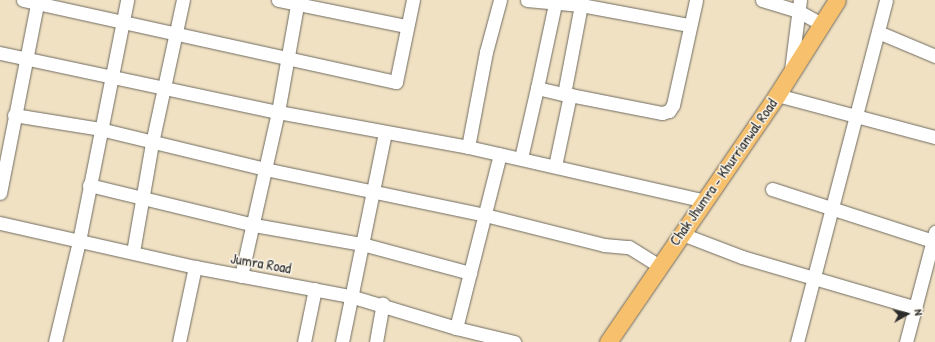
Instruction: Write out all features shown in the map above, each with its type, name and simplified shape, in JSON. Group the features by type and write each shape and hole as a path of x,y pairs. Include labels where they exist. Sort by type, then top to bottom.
{"main road":[{"name":"Chak Jhumra - Khurrianwal Road","path":"608,342 658,265 706,201 837,0"}],"street":[{"path":"23,0 286,60 396,82 406,26 413,0"},
{"path":"55,342 79,241 100,129 127,0"},
{"path":"133,252 141,199 152,143 166,86 175,34 183,0"},
{"path":"278,0 297,2 406,26"},
{"path":"468,146 486,52 500,0"},
{"path":"527,0 554,4 582,3 689,25"},
{"path":"537,88 662,113 669,111 673,105 689,25 696,0"},
{"path":"762,0 799,5 821,24"},
{"path":"797,342 812,278 834,207 886,0"},
{"path":"0,193 37,2"},
{"path":"241,276 254,225 278,112 297,2"},
{"path":"555,166 582,3"},
{"path":"521,158 554,4"},
{"path":"791,70 799,5"},
{"path":"878,32 935,56"},
{"path":"0,53 166,86 278,112 385,133 468,146 706,201"},
{"path":"777,94 935,137"},
{"path":"14,115 100,129 152,143 265,168 485,214 604,245 629,247 658,265"},
{"path":"342,342 350,296 385,133"},
{"path":"456,328 500,154"},
{"path":"89,185 141,199 254,225 362,244 470,273"},
{"path":"772,189 934,237 906,342"},
{"name":"Jumra Road","path":"0,223 195,267 350,296 383,304 456,328 514,342"},
{"path":"682,234 742,257 916,308"},
{"path":"179,342 195,267"},
{"path":"304,342 315,289"},
{"path":"376,342 383,304"}]}
